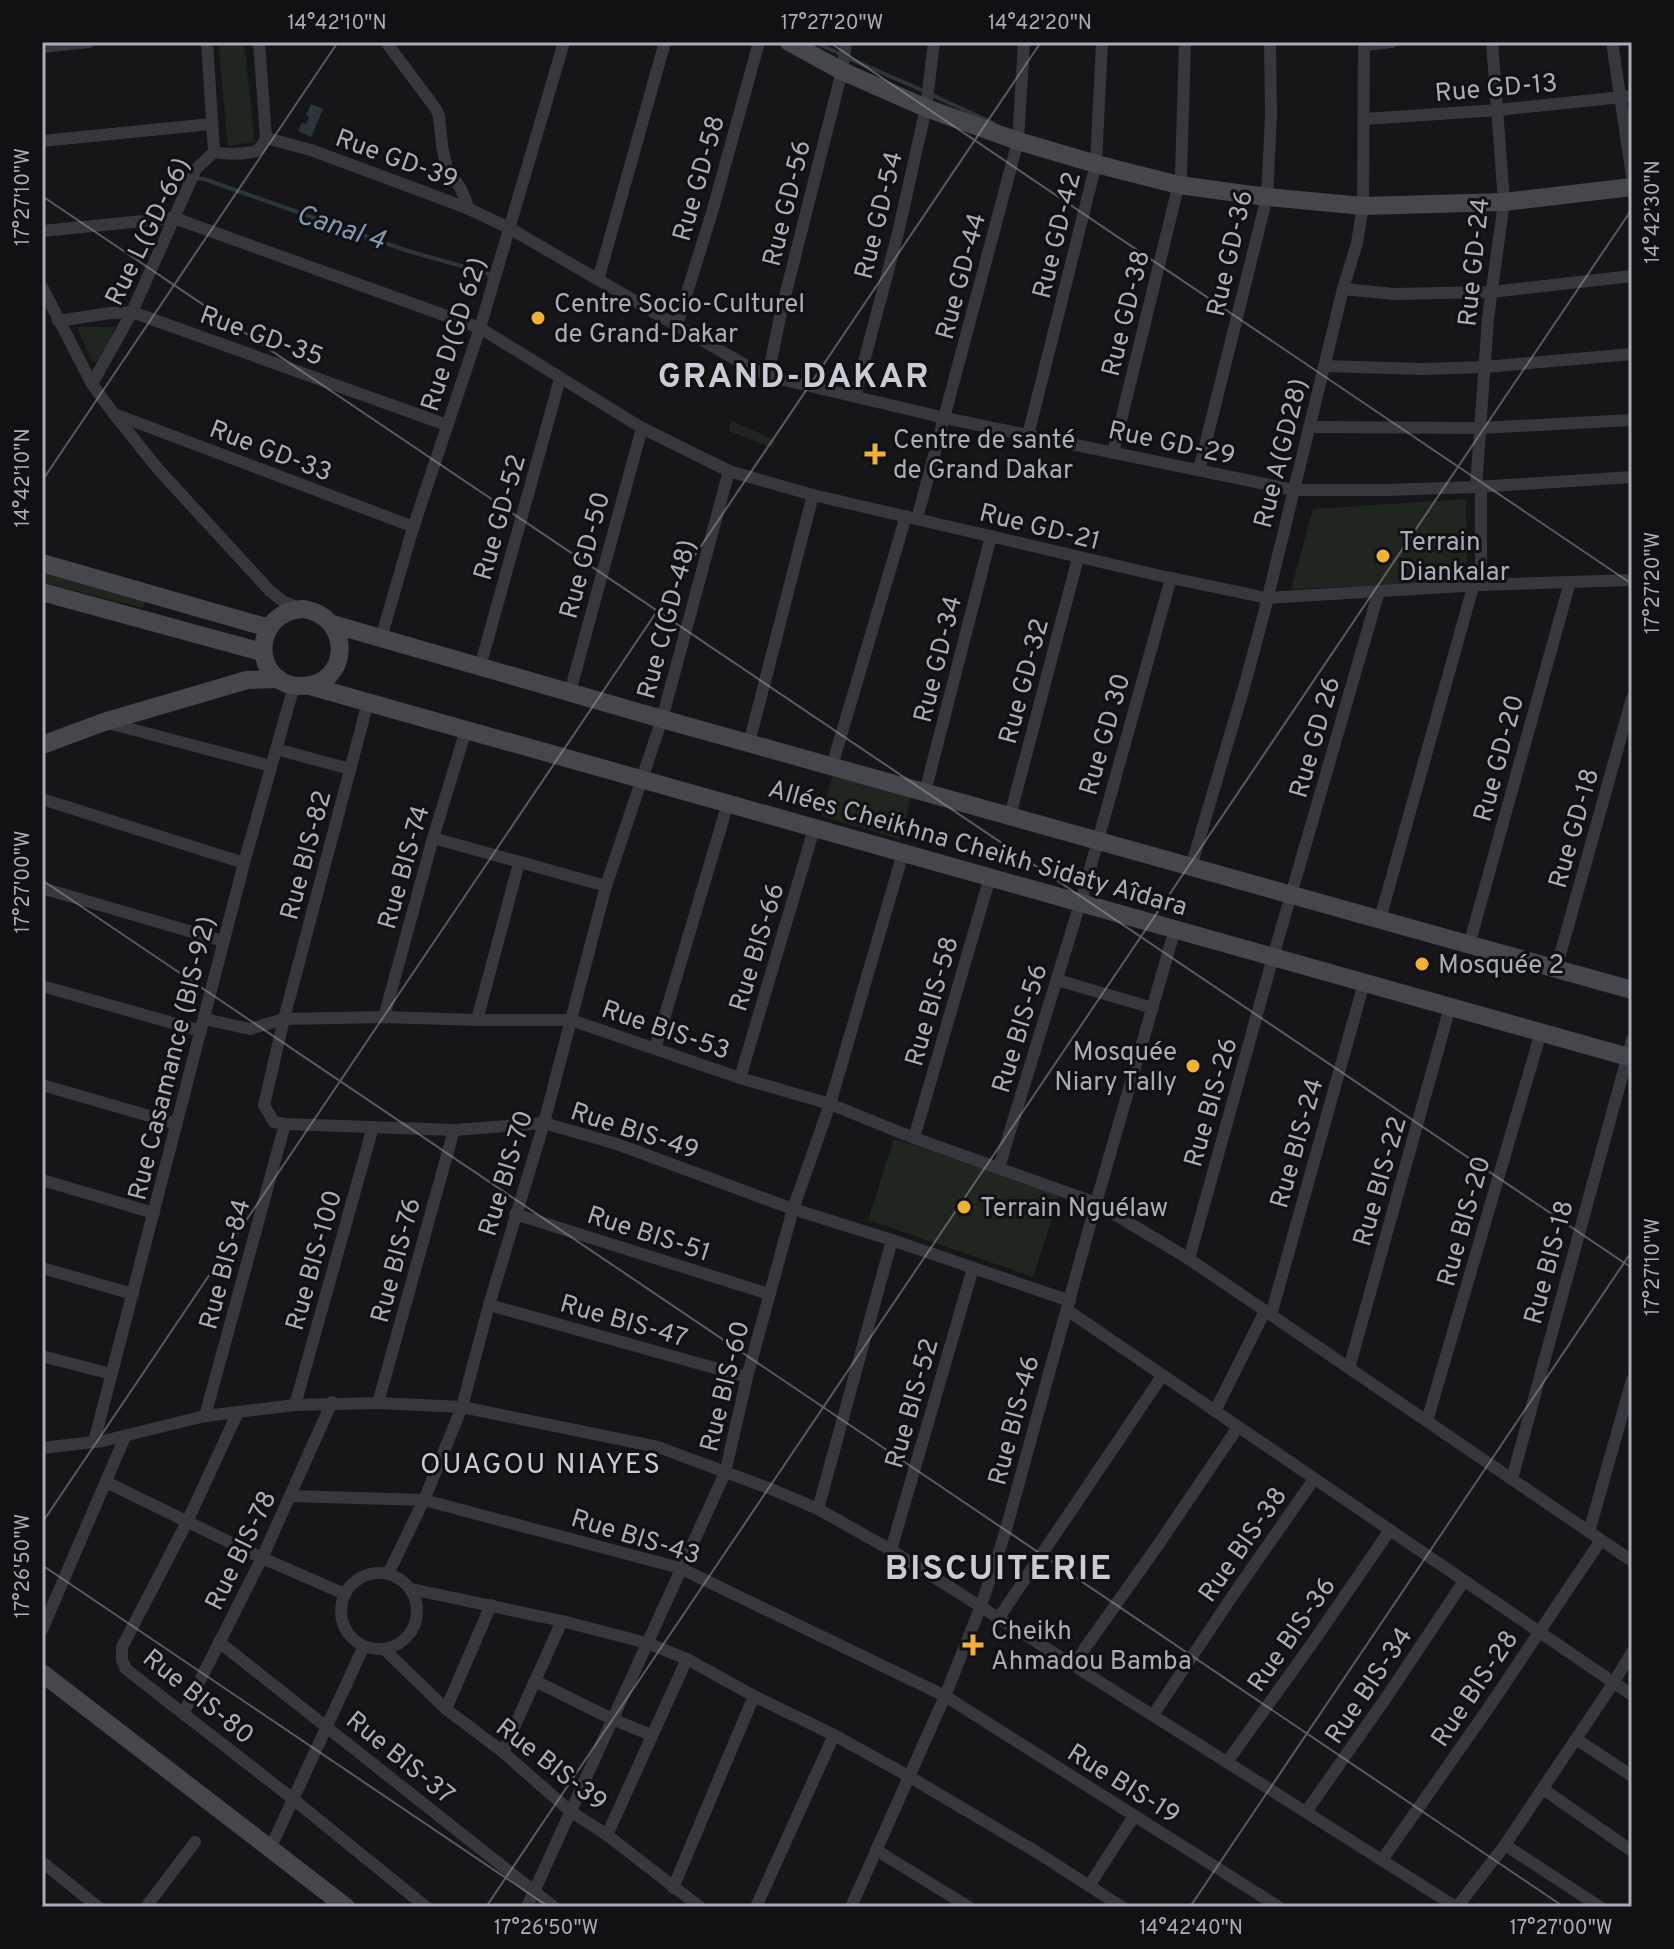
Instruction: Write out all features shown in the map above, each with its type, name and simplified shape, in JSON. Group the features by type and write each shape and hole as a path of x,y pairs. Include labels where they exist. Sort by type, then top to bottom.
{"main road":[{"path":"789,42 842,71 926,108 1018,141 1179,185 1363,206 1504,202 1632,187"},
{"path":"42,563 272,623"},
{"path":"42,592 263,653"},
{"path":"42,745 104,722 232,686 247,680 294,684 328,676 338,659 339,638 332,624 318,613 304,609 291,611 272,623 254,672 232,686"},
{"name":"Allées Cheikhna Cheikh Sidaty Aîdara","path":"332,624 661,721 1010,816 1096,844 1191,867 1290,899 1380,919 1632,990"},
{"path":"263,653 269,669 294,684"},
{"name":"Allées Cheikhna Cheikh Sidaty Aîdara","path":"294,684 642,774 814,829 990,877 1082,898 1175,929 1275,951 1364,983 1541,1032 1630,1050"},
{"path":"42,1673 346,1907"}],"street":[{"path":"42,47 89,42"},
{"path":"207,42 214,152"},
{"path":"259,42 266,138"},
{"path":"386,42 436,109 447,168 461,189 469,209"},
{"name":"Rue D(GD 62)","path":"381,638 480,328 564,42"},
{"path":"598,280 665,42"},
{"name":"Rue GD-58","path":"677,325 759,42"},
{"name":"Rue GD-56","path":"768,375 842,71 846,42"},
{"name":"Rue GD-54","path":"855,396 898,233 926,108 934,42"},
{"name":"Rue GD-44","path":"832,766 945,418 1018,141 1024,42"},
{"name":"Rue GD-42","path":"1028,435 1096,164 1102,42"},
{"name":"Rue GD-38","path":"1113,453 1179,185 1185,42"},
{"name":"Rue GD-36","path":"1199,470 1267,197 1271,116 1270,42"},
{"path":"1364,44 1392,42"},
{"name":"Rue GD-24","path":"1380,919 1477,586 1480,428 1491,292 1504,202 1492,42"},
{"path":"1612,42 1626,97 1632,176"},
{"name":"Rue A(GD28)","path":"1191,867 1245,684 1357,243 1363,206 1364,44"},
{"name":"Rue GD-13","path":"1364,119 1626,97"},
{"path":"42,141 211,124"},
{"name":"Rue L(GD-66)","path":"92,384 132,312 196,169 214,152 255,152 266,138"},
{"name":"Rue GD-39","path":"266,138 311,150 469,209 509,228"},
{"path":"42,231 174,218"},
{"name":"Rue GD-21","path":"174,218 480,328 642,428 729,471 813,495 1078,558 1267,598 1632,580"},
{"name":"Rue GD-29","path":"509,228 752,369 945,418 1294,490 1385,490 1632,477"},
{"path":"1343,289 1394,294 1491,292 1632,276"},
{"path":"42,287 92,384 158,469 270,591 284,602 304,609"},
{"name":"Rue GD-35","path":"58,321 132,312 447,425"},
{"path":"1324,366 1485,367 1632,354"},
{"name":"Rue GD-52","path":"480,667 560,379"},
{"name":"Rue GD-33","path":"114,414 414,527"},
{"path":"1310,427 1480,428 1632,420"},
{"name":"Rue GD-50","path":"570,692 642,428"},
{"name":"Rue C(GD-48)","path":"642,774 661,721 729,471"},
{"path":"749,743 813,495"},
{"name":"Rue GD-34","path":"925,792 991,536"},
{"name":"Rue GD-32","path":"1010,816 1078,558"},
{"name":"Rue GD 30","path":"1082,898 1171,578"},
{"name":"Rue GD-20","path":"1469,945 1570,582"},
{"path":"270,591 275,608 272,623"},
{"name":"Rue GD 26","path":"1275,951 1379,591"},
{"name":"Rue Casamance (BIS-92)","path":"94,1442 223,941 294,684"},
{"name":"Rue GD-18","path":"1556,969 1632,698"},
{"name":"Rue BIS-82","path":"284,1019 368,702"},
{"path":"104,722 271,766"},
{"name":"Rue BIS-74","path":"384,1017 466,730"},
{"path":"276,749 350,769"},
{"name":"Rue BIS-70","path":"389,1572 424,1500 462,1407 515,1214 544,1123 606,886 642,774"},
{"path":"42,799 244,863"},
{"path":"655,1049 728,803"},
{"name":"Rue BIS-66","path":"740,1078 814,829"},
{"path":"433,838 606,886"},
{"name":"Rue BIS-60","path":"527,1907 725,1473 747,1377 793,1209 830,1104 903,853"},
{"path":"477,1020 519,863"},
{"name":"Rue BIS-58","path":"914,1138 990,877"},
{"path":"42,888 223,941"},
{"name":"Rue BIS-56","path":"999,1167 1082,898"},
{"name":"Rue BIS-46","path":"851,1907 945,1696 981,1606 1005,1533 1175,929"},
{"name":"Rue BIS-26","path":"1189,1259 1275,951"},
{"path":"1057,980 1153,1008"},
{"name":"Rue BIS-24","path":"1215,1411 1268,1313 1364,983"},
{"name":"Rue BIS-53","path":"42,986 203,1025 250,1029 284,1019 571,1020 740,1078 830,1104 914,1138 1096,1203 1189,1259 1632,1561"},
{"name":"Rue BIS-22","path":"1349,1368 1450,1007"},
{"path":"284,1019 264,1105 274,1122 285,1124"},
{"name":"Rue BIS-20","path":"1427,1421 1541,1032"},
{"name":"Rue BIS-18","path":"1512,1479 1630,1050"},
{"path":"42,1085 177,1124"},
{"name":"Rue BIS-49","path":"285,1124 454,1130 544,1123 617,1144 793,1209 973,1268 1068,1306 1162,1376 1632,1695"},
{"name":"Rue BIS-84","path":"205,1416 285,1124"},
{"name":"Rue BIS-100","path":"295,1405 373,1127"},
{"name":"Rue BIS-76","path":"378,1403 454,1130"},
{"path":"42,1180 154,1213"},
{"name":"Rue BIS-51","path":"515,1214 769,1294"},
{"path":"818,1509 892,1240"},
{"path":"42,1268 133,1294"},
{"name":"Rue BIS-52","path":"891,1550 973,1268"},
{"name":"Rue BIS-47","path":"489,1305 747,1377"},
{"path":"42,1356 111,1374"},
{"path":"998,1619 1162,1376"},
{"path":"1589,1532 1632,1380"},
{"path":"42,1448 125,1437 205,1416 332,1402 462,1407 658,1447 818,1509 891,1550 1456,1907 1505,1845 1632,1652"},
{"name":"Rue BIS-78","path":"183,1714 262,1558 332,1402"},
{"name":"Rue BIS-80","path":"238,1412 187,1522 122,1647 122,1660 126,1669 426,1907"},
{"path":"1075,1665 1238,1427"},
{"path":"42,1630 125,1437"},
{"name":"Rue BIS-38","path":"1153,1715 1314,1479"},
{"path":"106,1482 262,1558 345,1594"},
{"name":"Rue BIS-43","path":"291,1496 424,1500 680,1568 945,1696"},
{"name":"Rue BIS-36","path":"1227,1762 1390,1530"},
{"name":"Rue BIS-28","path":"1382,1860 1601,1540"},
{"path":"389,1572 411,1589 417,1607 414,1626 402,1641 384,1649 364,1646 355,1641 343,1624 341,1604 345,1594 365,1575 389,1572"},
{"name":"Rue BIS-34","path":"1306,1812 1464,1581"},
{"path":"411,1589 562,1621 647,1643 687,1659 910,1777 1122,1907"},
{"path":"446,1709 491,1605"},
{"path":"503,1752 562,1621"},
{"name":"Rue BIS-37","path":"219,1642 554,1907"},
{"path":"270,1849 364,1646"},
{"name":"Rue BIS-39","path":"384,1649 446,1709 503,1752 570,1811 607,1835 700,1907"},
{"path":"607,1835 687,1659"},
{"path":"535,1681 651,1735"},
{"path":"673,1888 754,1696"},
{"name":"Rue BIS-19","path":"945,1696 1279,1907"},
{"path":"756,1907 834,1735"},
{"path":"1576,1739 1632,1776"},
{"path":"1543,1789 1632,1851"},
{"path":"1089,1886 1134,1816"},
{"path":"146,1907 195,1842"},
{"path":"1505,1845 1600,1907"},
{"path":"876,1850 969,1907"},
{"path":"42,1862 98,1907"}],"shaded area":[{"path":"218,42 244,42 255,142 228,146"},
{"path":"311,104 323,109 311,137 298,131 302,123 306,124"},
{"path":"77,327 115,327 100,360 92,362"},
{"path":"731,421 775,440 773,448 729,431"},
{"name":"Terrain Diankalar","path":"1466,499 1467,582 1291,589 1313,509"},
{"path":"42,571 146,598 143,608 42,582"},
{"path":"833,775 911,797 900,839 821,816"},
{"name":"Terrain Nguélaw","path":"894,1139 1060,1194 1033,1277 868,1220"}],"waterway":[{"path":"815,42 840,54"},
{"path":"848,58 924,91"},
{"path":"932,95 993,123"},
{"name":"Canal 4","path":"197,178 408,251 490,274 489,277"}],"place":[{"name":"Centre Socio-Culturel de Grand-Dakar","path":"538,318"},
{"name":"Centre de santé de Grand Dakar","path":"875,454"},
{"name":"Terrain Diankalar","path":"1383,556"},
{"name":"Mosquée 2","path":"1422,964"},
{"name":"Mosquée Niary Tally","path":"1193,1066"},
{"name":"Terrain Nguélaw","path":"964,1207"},
{"name":"Cheikh Ahmadou Bamba","path":"973,1645"}],"district":[{"name":"GRAND-DAKAR","path":"794,375"},
{"name":"OUAGOU NIAYES","path":"541,1463"},
{"name":"BISCUITERIE","path":"999,1567"}]}
